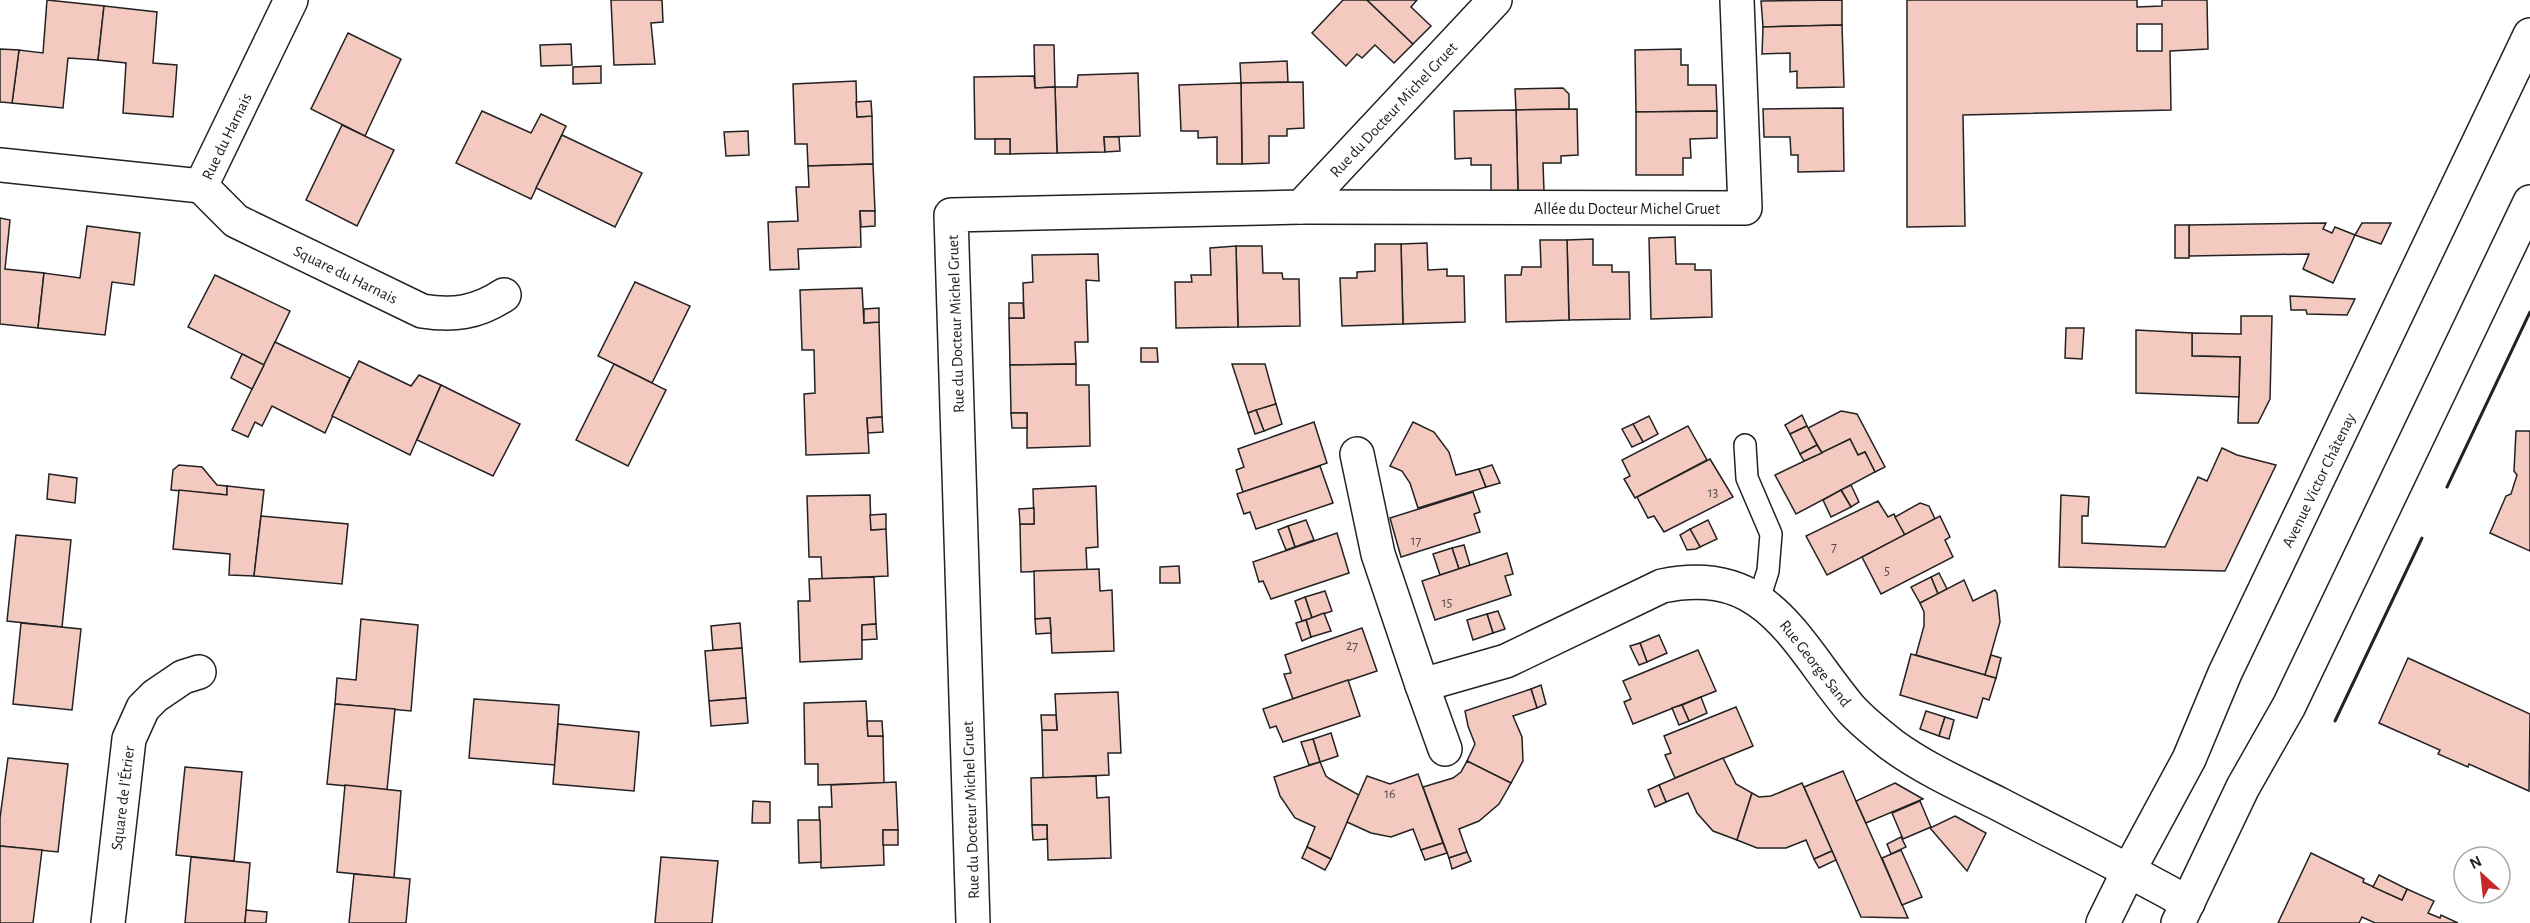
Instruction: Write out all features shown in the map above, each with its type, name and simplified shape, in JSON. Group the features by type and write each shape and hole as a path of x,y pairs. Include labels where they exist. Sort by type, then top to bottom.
{"street":[{"name":"Rue du Harnais","path":"0,165 201,186 291,0"},
{"name":"Rue du Docteur Michel Gruet","path":"973,923 951,215 1301,207 1495,0"},
{"name":"Allée du Docteur Michel Gruet","path":"1301,207 1745,208 1737,0"},
{"name":"Avenue Victor Châtenay","path":"2103,923 2189,759 2225,674 2530,35"},
{"name":"Square du Harnais","path":"201,186 236,221 422,311 445,315 469,312 488,306 504,295"},
{"path":"2183,913 2243,787 2289,706 2530,202"},
{"path":"1357,454 1378,554 1445,749"},
{"name":"Rue George Sand","path":"1422,685 1506,661 1662,586 1684,581 1708,581 1734,587 1759,599 1779,616 1852,710 1893,746 1936,772 2129,870 2183,913"},
{"name":"Square de l'Étrier","path":"108,923 129,739 143,708 155,696 183,677 199,672"}],"lane":[{"path":"1745,445 1747,478 1772,534 1771,553 1759,599"}],"building":[{"path":"47,0 104,6 98,60 68,58 63,108 12,103 19,50 43,53"},
{"path":"611,0 662,0 663,22 651,23 655,64 614,65"},
{"path":"1343,0 1367,0 1413,44 1394,63 1375,45 1362,58 1357,54 1346,66 1312,33"},
{"path":"1367,0 1417,0 1411,7 1431,26 1413,44"},
{"path":"1842,0 1842,25 1763,27 1761,1"},
{"path":"1907,0 2137,0 2137,7 2162,6 2162,0 2207,0 2208,49 2170,51 2171,110 1963,115 1965,226 1907,227","holes":["2137,24 2162,24 2162,51 2137,51"]},
{"path":"104,6 157,12 153,63 177,65 173,117 123,113 126,63 98,60"},
{"path":"1842,25 1844,87 1797,88 1797,71 1790,72 1790,53 1762,54 1763,27"},
{"path":"348,33 401,59 365,136 311,109"},
{"path":"571,44 572,65 541,66 540,45"},
{"path":"1034,45 1054,45 1055,87 1035,88"},
{"path":"0,49 19,50 12,103 0,102"},
{"path":"1681,49 1681,65 1688,65 1688,85 1716,85 1717,111 1636,112 1635,50"},
{"path":"1287,61 1288,82 1241,83 1240,63"},
{"path":"601,66 601,83 573,84 573,67"},
{"path":"1138,73 1140,136 1104,137 1105,152 1057,153 1055,87 1077,87 1078,75"},
{"path":"1034,76 1035,88 1055,87 1057,153 1010,154 1010,139 975,139 974,77"},
{"path":"856,81 857,117 872,116 873,164 808,166 807,144 795,144 793,84"},
{"path":"1303,82 1304,128 1287,129 1287,136 1269,136 1269,163 1242,164 1241,83"},
{"path":"1241,83 1242,164 1217,164 1217,137 1198,138 1198,131 1181,131 1179,85"},
{"path":"1563,88 1569,94 1569,109 1516,110 1515,89"},
{"path":"871,101 872,116 857,117 856,102"},
{"path":"1843,108 1844,171 1798,172 1798,155 1791,155 1790,137 1764,137 1763,109"},
{"path":"1577,109 1578,155 1561,156 1561,163 1543,163 1544,191 1518,191 1516,110"},
{"path":"1516,110 1518,191 1491,192 1491,165 1471,165 1471,158 1455,159 1454,111"},
{"path":"482,111 531,133 541,114 566,126 531,199 456,163"},
{"path":"1717,111 1717,138 1690,139 1691,158 1683,158 1683,175 1636,175 1636,112"},
{"path":"342,125 394,150 357,226 306,200"},
{"path":"748,131 749,155 726,156 724,132"},
{"path":"562,135 642,173 615,227 536,188"},
{"path":"1104,137 1119,137 1120,151 1105,152"},
{"path":"995,139 1010,139 1010,154 995,154"},
{"path":"873,164 875,211 860,211 861,247 798,249 799,269 770,270 768,222 798,221 796,187 809,187 808,166"},
{"path":"860,211 875,211 875,226 861,227"},
{"path":"0,218 10,220 5,269 44,273 38,328 0,324"},
{"path":"2326,223 2323,229 2332,233 2335,227 2355,235 2333,283 2303,269 2309,254 2189,256 2189,225"},
{"path":"2362,223 2391,223 2381,244 2355,235"},
{"path":"2175,225 2189,225 2189,258 2175,258"},
{"path":"87,226 140,233 134,285 112,282 105,335 38,328 44,273 80,278"},
{"path":"1675,237 1676,264 1695,264 1695,270 1711,270 1712,317 1651,319 1649,238"},
{"path":"1593,239 1593,265 1612,265 1612,272 1629,272 1630,319 1569,320 1567,240"},
{"path":"1540,240 1567,240 1569,320 1506,322 1505,275 1521,275 1522,267 1541,267"},
{"path":"1427,243 1428,270 1447,269 1447,276 1464,276 1465,322 1403,324 1401,244"},
{"path":"1375,244 1401,244 1403,324 1342,326 1340,278 1357,278 1357,272 1375,271"},
{"path":"1236,246 1262,246 1263,273 1282,273 1283,279 1299,279 1300,326 1238,327"},
{"path":"1236,246 1238,327 1176,328 1175,282 1192,282 1191,275 1211,275 1210,248"},
{"path":"1098,254 1099,281 1086,280 1088,342 1075,342 1076,364 1010,365 1009,318 1024,318 1023,283 1033,282 1032,255"},
{"path":"215,275 290,311 264,365 188,327"},
{"path":"635,282 690,306 652,383 598,356"},
{"path":"862,288 864,323 879,322 882,417 867,418 869,453 806,455 804,394 815,393 814,350 802,350 800,290"},
{"path":"2290,296 2355,299 2347,315 2307,314 2306,310 2291,310"},
{"path":"1009,303 1023,303 1024,318 1009,318"},
{"path":"879,308 879,322 864,323 864,309"},
{"path":"2241,316 2272,316 2270,399 2258,423 2238,423 2240,357 2192,356 2192,333 2241,334"},
{"path":"2066,328 2084,328 2082,359 2065,358"},
{"path":"2136,330 2192,333 2192,356 2240,357 2239,397 2136,393"},
{"path":"275,342 350,378 325,433 272,406 262,426 255,422 248,437 232,430"},
{"path":"1141,348 1157,348 1158,362 1141,362"},
{"path":"242,354 264,365 252,389 231,378"},
{"path":"359,361 411,386 419,375 441,385 410,455 332,416"},
{"path":"614,364 666,390 628,466 576,440"},
{"path":"1076,364 1076,385 1089,385 1090,446 1027,448 1027,413 1011,413 1010,365"},
{"path":"1232,364 1265,364 1276,404 1248,413"},
{"path":"441,385 520,424 493,476 417,440"},
{"path":"1276,404 1282,424 1264,431 1256,410"},
{"path":"1256,410 1264,431 1255,434 1248,413"},
{"path":"1841,411 1857,414 1885,467 1875,472 1865,452 1858,455 1850,439 1822,453 1808,428"},
{"path":"1011,413 1027,413 1027,428 1012,428"},
{"path":"1802,415 1807,426 1790,434 1785,425"},
{"path":"1649,416 1658,434 1643,442 1633,424"},
{"path":"882,417 883,432 868,433 867,418"},
{"path":"1314,422 1327,463 1243,492 1236,470 1244,467 1238,449"},
{"path":"1413,422 1434,432 1449,452 1456,475 1479,469 1486,487 1418,508 1410,483 1402,471 1390,466"},
{"path":"1633,424 1643,442 1632,447 1622,429"},
{"path":"1688,426 1707,460 1635,498 1624,479 1630,476 1622,460"},
{"path":"1807,426 1817,445 1800,454 1790,434"},
{"path":"2516,431 2530,431 2530,551 2490,533 2506,496 2511,494 2517,475 2514,471"},
{"path":"1850,439 1858,455 1865,452 1875,472 1796,514 1775,475"},
{"path":"1817,445 1822,453 1804,461 1800,454"},
{"path":"2222,448 2237,455 2276,465 2225,571 2059,567 2061,495 2089,497 2088,516 2082,516 2082,543 2165,547 2198,477 2207,481"},
{"path":"1710,459 1733,497 1664,532 1654,516 1648,518 1637,497"},
{"path":"179,465 202,467 217,485 227,486 227,495 171,490 173,470"},
{"path":"1492,465 1500,483 1486,487 1479,469"},
{"path":"1320,466 1333,503 1256,529 1250,512 1244,514 1237,494"},
{"path":"49,474 77,478 75,503 47,499"},
{"path":"1851,485 1859,502 1851,507 1841,490"},
{"path":"227,486 264,490 254,576 229,575 230,554 173,549 179,490 227,495"},
{"path":"1096,486 1098,547 1086,548 1087,570 1021,572 1020,524 1034,524 1033,489"},
{"path":"1841,490 1851,507 1831,517 1823,500"},
{"path":"1473,492 1480,512 1474,514 1480,532 1401,557 1390,518"},
{"path":"870,495 871,530 886,529 888,576 822,579 821,557 809,557 807,496"},
{"path":"1878,501 1888,517 1894,514 1905,535 1827,575 1806,536"},
{"path":"1920,503 1929,506 1935,519 1905,535 1895,517"},
{"path":"1034,508 1034,524 1020,524 1019,509"},
{"path":"886,514 886,529 871,530 870,515"},
{"path":"261,516 348,524 342,584 254,576"},
{"path":"1940,516 1950,537 1945,540 1953,557 1881,594 1862,557"},
{"path":"1306,520 1314,540 1295,547 1288,526"},
{"path":"1708,520 1717,539 1700,547 1690,529"},
{"path":"1288,526 1295,547 1286,550 1278,530"},
{"path":"1690,529 1700,547 1687,550 1680,535"},
{"path":"1337,533 1349,573 1271,599 1263,581 1259,582 1253,562"},
{"path":"16,535 71,540 62,627 7,621"},
{"path":"1464,545 1470,565 1459,569 1452,548"},
{"path":"1452,548 1459,569 1440,575 1433,554"},
{"path":"1507,553 1513,574 1505,576 1511,595 1435,620 1422,581"},
{"path":"1179,566 1180,583 1160,583 1160,567"},
{"path":"1099,569 1100,591 1112,590 1114,651 1052,653 1050,618 1035,619 1034,571"},
{"path":"1939,573 1947,589 1938,594 1931,577"},
{"path":"874,577 876,624 862,625 862,659 800,662 798,601 810,601 809,579"},
{"path":"1931,577 1938,594 1920,603 1911,587"},
{"path":"1964,580 1973,601 1995,590 1997,593 2000,622 1985,675 1916,655 1924,626 1924,612 1920,603"},
{"path":"1325,591 1332,611 1312,618 1305,597"},
{"path":"1305,597 1312,618 1302,621 1295,601"},
{"path":"1498,611 1505,629 1493,633 1487,614"},
{"path":"1324,613 1331,631 1311,637 1306,620"},
{"path":"1487,614 1493,633 1473,640 1467,620"},
{"path":"1050,618 1051,633 1036,634 1035,619"},
{"path":"361,619 418,625 411,711 335,704 337,678 356,680"},
{"path":"1306,620 1311,637 1302,641 1296,623"},
{"path":"21,623 81,629 72,710 13,704"},
{"path":"740,623 742,648 713,650 711,626"},
{"path":"876,624 877,639 862,640 862,625"},
{"path":"1362,628 1377,671 1293,699 1284,674 1291,673 1285,655"},
{"path":"1659,635 1667,653 1647,662 1640,643"},
{"path":"1640,643 1647,662 1639,665 1630,646"},
{"path":"742,648 746,698 709,701 705,651"},
{"path":"1698,650 1716,691 1633,724 1624,702 1631,699 1623,681"},
{"path":"1911,654 1996,678 1989,700 1983,698 1977,718 1900,695"},
{"path":"1991,655 2001,658 1996,678 1985,675"},
{"path":"2408,658 2530,714 2529,791 2469,764 2468,767 2438,754 2440,750 2379,723"},
{"path":"1348,680 1360,716 1283,742 1276,726 1270,728 1263,709"},
{"path":"1541,685 1546,704 1537,708 1531,689"},
{"path":"1531,689 1537,708 1513,716 1522,737 1523,761 1511,783 1467,761 1475,744 1465,711"},
{"path":"1118,692 1121,753 1108,753 1109,775 1043,778 1042,730 1057,730 1055,694"},
{"path":"1701,697 1707,713 1689,721 1682,705"},
{"path":"746,698 748,723 711,726 709,701"},
{"path":"474,699 559,705 555,765 469,758"},
{"path":"866,701 868,736 883,736 884,783 818,785 818,764 805,764 804,703"},
{"path":"335,704 395,709 387,790 327,784"},
{"path":"1682,705 1689,721 1679,725 1672,708"},
{"path":"1736,707 1753,746 1675,778 1665,755 1671,753 1664,736"},
{"path":"1926,711 1945,717 1939,736 1920,729"},
{"path":"1041,715 1056,715 1057,730 1042,730"},
{"path":"1945,717 1954,720 1949,739 1939,736"},
{"path":"867,721 882,721 883,736 868,736"},
{"path":"558,724 639,732 634,791 553,784"},
{"path":"1331,733 1338,756 1320,762 1313,739"},
{"path":"1313,739 1320,762 1309,765 1301,742"},
{"path":"8,758 68,764 58,852 0,846 0,818"},
{"path":"1723,758 1736,784 1752,793 1737,840 1713,831 1697,813 1688,793 1666,802 1659,785"},
{"path":"1467,761 1511,783 1499,804 1479,821 1459,829 1467,852 1449,858 1423,787 1453,778 1461,772"},
{"path":"1320,762 1326,776 1359,795 1331,859 1307,847 1315,827 1295,818 1280,796 1274,777"},
{"path":"185,767 242,772 234,861 176,855"},
{"path":"1843,771 1908,918 1861,917 1804,787"},
{"path":"1418,774 1443,843 1421,850 1413,829 1391,837 1371,833 1347,822 1367,776 1390,784"},
{"path":"1096,776 1097,798 1109,797 1111,858 1048,860 1047,825 1032,825 1031,778"},
{"path":"896,782 898,830 883,830 884,865 821,868 819,807 832,807 831,785"},
{"path":"1802,783 1832,851 1814,859 1806,840 1786,848 1757,848 1737,840 1752,793 1759,797 1771,796"},
{"path":"1895,783 1923,799 1866,823 1856,801"},
{"path":"345,785 401,791 394,878 337,872"},
{"path":"1659,785 1666,802 1655,807 1648,790"},
{"path":"753,801 770,802 770,823 752,823"},
{"path":"1920,801 1931,827 1903,839 1892,813"},
{"path":"1955,816 1986,833 1967,871 1930,828"},
{"path":"798,820 820,820 821,862 799,863"},
{"path":"1032,825 1047,825 1047,839 1033,840"},
{"path":"883,830 898,830 898,845 883,845"},
{"path":"1901,837 1906,847 1891,854 1887,844"},
{"path":"1443,843 1447,853 1425,860 1421,850"},
{"path":"0,846 42,850 33,923 0,923"},
{"path":"1307,847 1331,859 1325,870 1302,858"},
{"path":"1901,850 1922,897 1902,905 1882,858"},
{"path":"1832,851 1836,860 1819,868 1814,859"},
{"path":"1467,852 1471,861 1452,869 1449,858"},
{"path":"2311,853 2364,879 2363,882 2402,900 2407,889 2434,901 2428,913 2440,918 2441,915 2458,923 2375,923 2362,917 2359,923 2278,923"},
{"path":"191,857 250,863 245,923 185,923"},
{"path":"661,857 718,861 712,923 655,923"},
{"path":"354,874 410,879 406,923 349,923"},
{"path":"2379,875 2407,889 2402,900 2373,887"},
{"path":"246,910 267,912 266,923 245,923"}],"wall":[{"path":"2447,487 2530,312"},
{"path":"2335,721 2422,538"}]}
